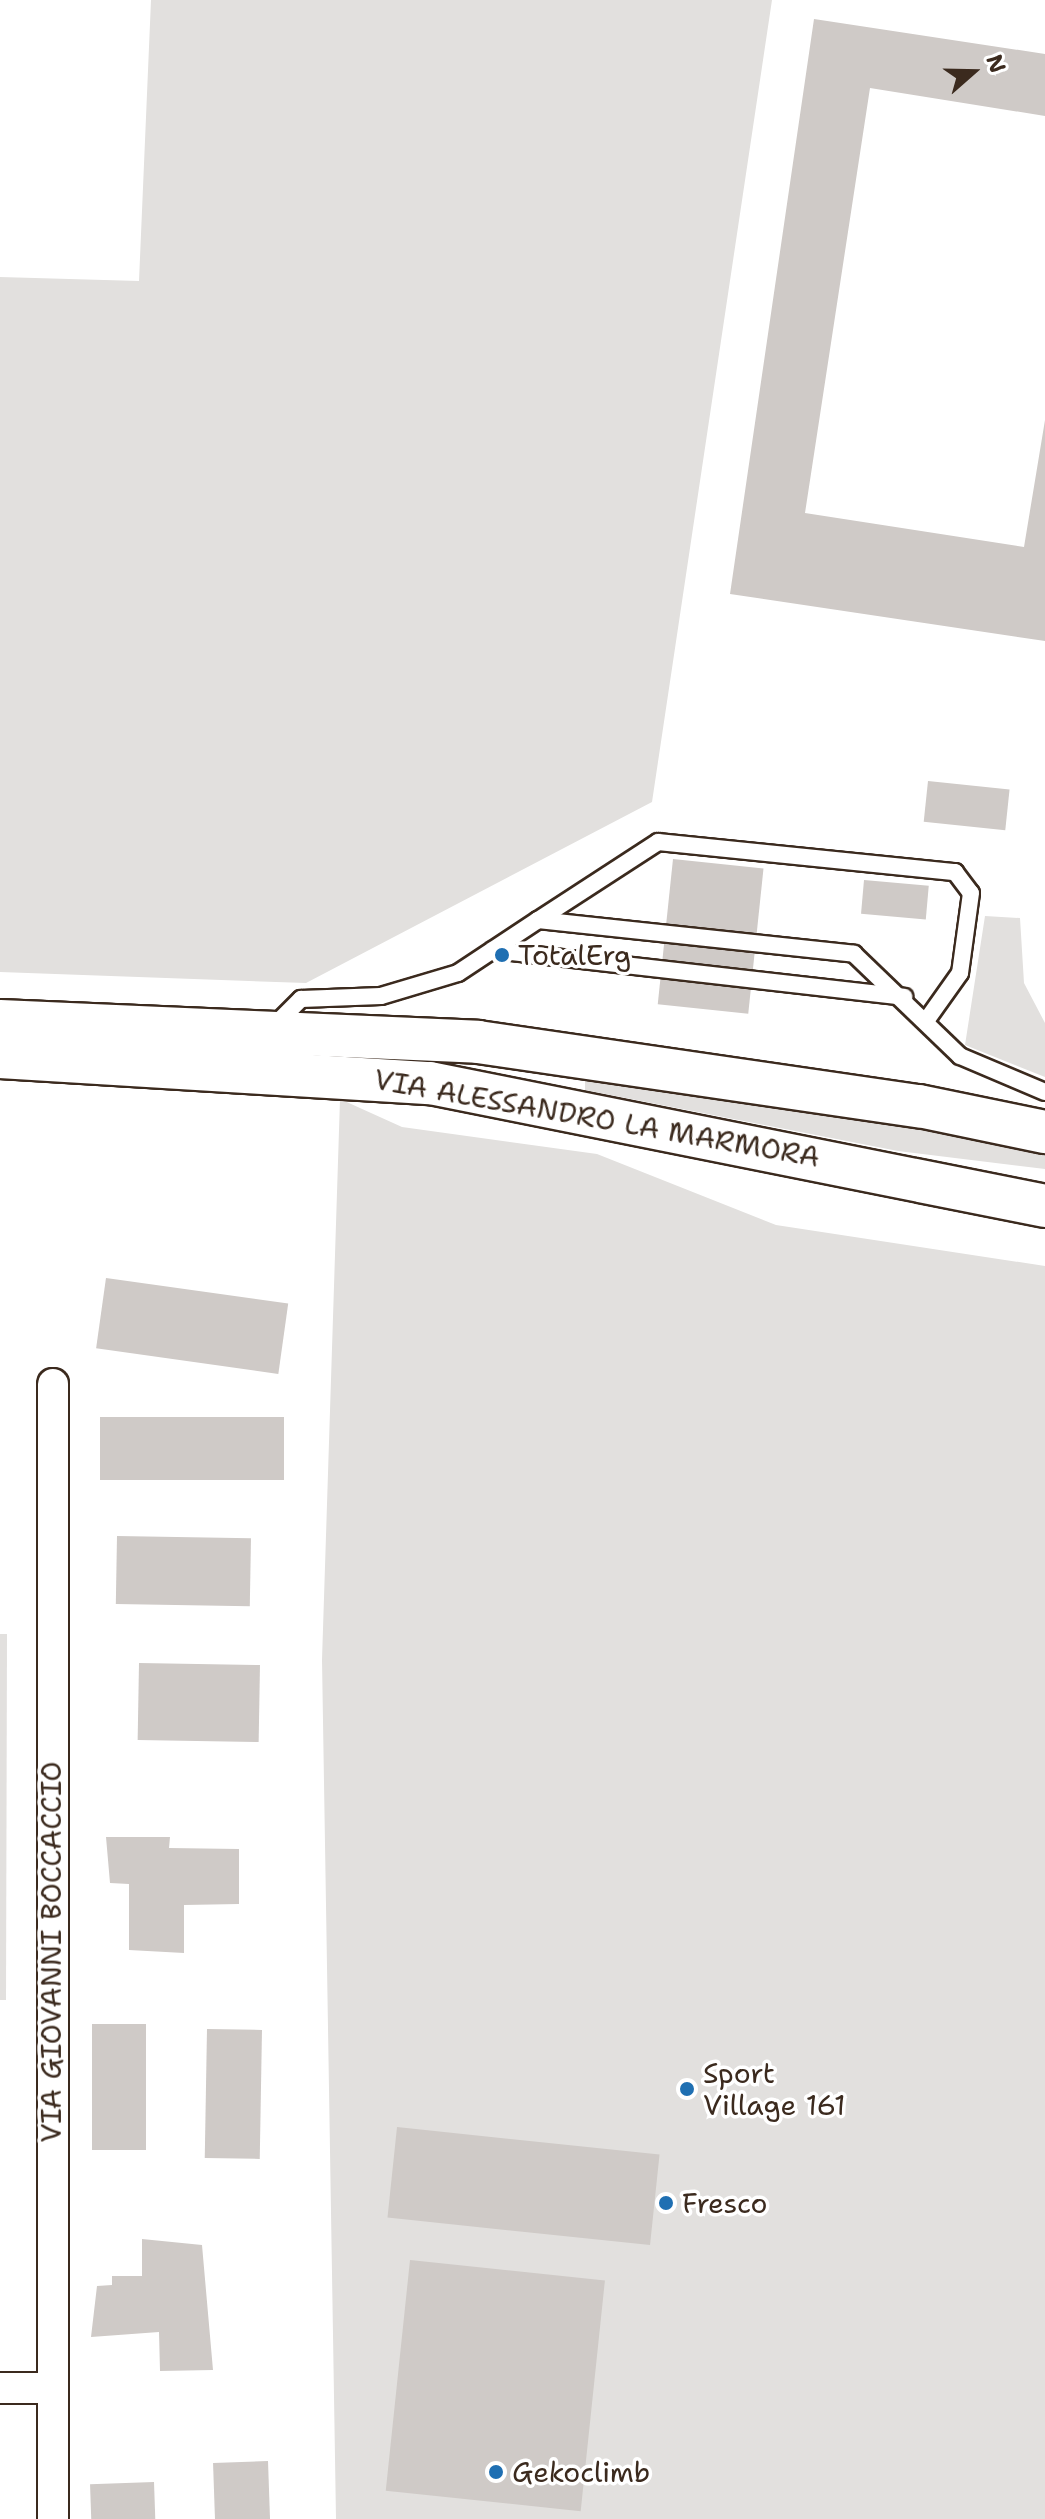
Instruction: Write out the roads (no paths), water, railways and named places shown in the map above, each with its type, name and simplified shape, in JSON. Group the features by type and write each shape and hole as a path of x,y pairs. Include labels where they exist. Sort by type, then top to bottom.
{"main road":[{"name":"VIA ALESSANDRO LA MARMORA","path":"0,1021 270,1030 478,1042 919,1106 1045,1132"},
{"name":"VIA ALESSANDRO LA MARMORA","path":"0,1057 430,1083 1045,1206"}],"street":[{"name":"VIA GIOVANNI BOCCACCIO","path":"53,1384 50,2388 53,2519"},
{"path":"0,2388 50,2388"}],"lane":[{"path":"270,1030 301,999 381,996 458,973 658,842 955,872 971,893 960,973 928,1018"},
{"path":"538,920 854,954 928,1018 960,1056 1045,1092"},
{"path":"493,950 904,997"}],"place":[{"name":"TotalErg","path":"502,955"},
{"name":"Sport Village 161","path":"687,2089"},
{"name":"Fresco","path":"666,2203"},
{"name":"Gekoclimb","path":"496,2472"}]}
